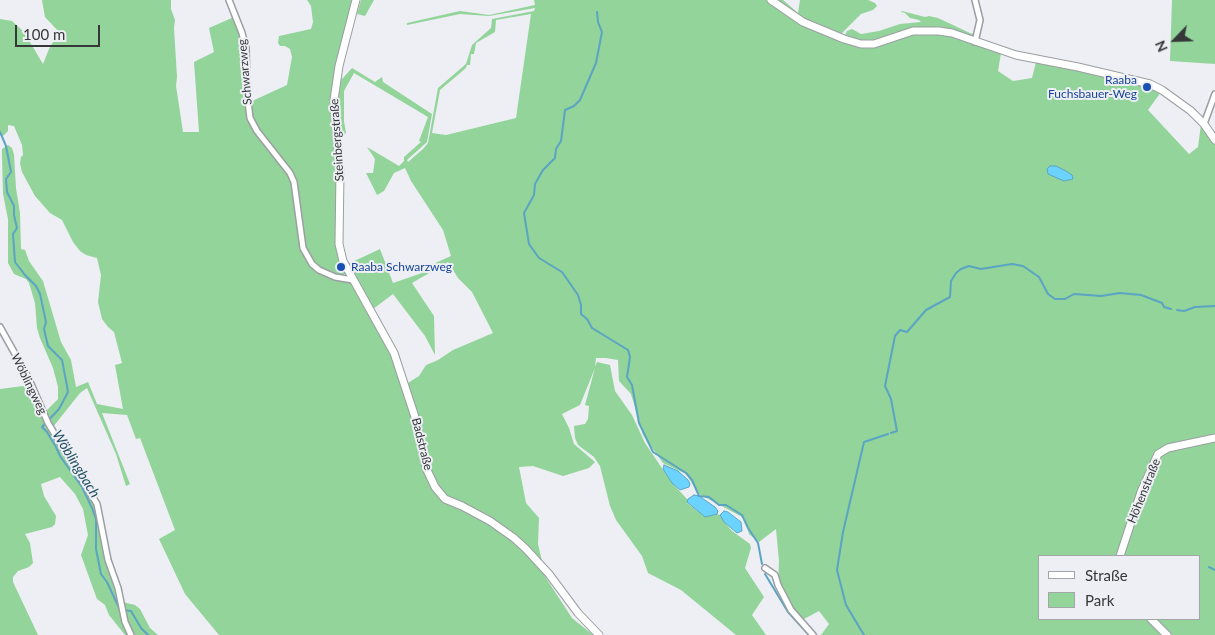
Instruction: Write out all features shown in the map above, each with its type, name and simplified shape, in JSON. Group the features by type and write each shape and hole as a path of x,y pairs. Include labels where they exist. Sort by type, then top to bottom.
{"street":[{"name":"Schwarzweg","path":"229,0 246,48 247,93 250,118 260,135 290,173 294,182 303,248 312,264 319,270 335,277 353,280"},
{"name":"Steinbergstraße","path":"353,280 343,260 339,244 340,173 334,100 339,66 356,0"},
{"path":"771,0 803,22 861,44 874,44 908,32 924,30 945,32 1022,56 1153,85 1191,111 1204,124 1215,140"},
{"path":"975,0 980,20 975,42"},
{"path":"1204,124 1215,94"},
{"name":"Badstraße","path":"353,280 378,322 397,360 415,417 427,470 435,487 445,499 490,521 520,543 549,574 578,613 599,635"},
{"name":"Wöblingweg","path":"0,327 28,377 48,423 97,504 106,554 131,635"},
{"name":"Höhenstraße","path":"1120,555 1141,492 1158,454 1168,448 1215,438"},
{"path":"765,568 775,575 791,610 813,635"},
{"path":"1152,620 1167,635"}],"green space":[{"path":"42,0 171,0 171,9 175,20 176,86 183,132 199,132 194,62 214,52 209,28 234,17 243,41 248,118 291,178 300,239 319,271 335,279 350,281 387,344 404,389 408,383 419,376 426,365 453,350 493,333 472,292 458,278 448,262 412,283 434,316 435,355 425,336 393,294 373,309 348,264 380,249 393,283 425,272 424,268 451,256 443,230 411,181 405,168 394,173 384,191 377,195 366,173 373,173 375,159 367,147 399,166 404,161 404,157 421,142 419,141 428,117 354,73 344,91 346,133 340,139 337,99 339,78 342,79 352,68 375,82 382,77 383,82 432,114 427,142 407,160 408,162 428,143 438,88 466,64 472,45 491,28 492,19 534,11 535,8 489,16 460,14 407,25 407,23 460,11 489,15 535,5 534,0 767,0 777,8 855,45 909,34 945,34 1001,53 998,71 1013,81 1032,78 1036,62 1077,69 1148,86 1161,92 1148,110 1189,154 1198,147 1201,124 1215,144 1215,435 1156,452 1117,555 1038,555 1038,620 1148,620 1164,635 821,635 829,624 819,611 804,619 796,613 778,586 779,561 776,529 759,542 749,534 744,518 699,494 686,474 663,463 643,435 631,394 619,381 618,360 596,358 595,367 597,362 610,365 615,391 632,415 645,443 672,483 687,499 687,503 705,517 720,515 732,531 750,544 751,548 745,568 764,597 752,615 766,635 736,635 681,590 648,573 642,556 616,520 610,506 600,466 594,457 578,445 575,438 574,426 585,424 588,419 589,406 585,405 595,368 580,405 562,414 574,444 595,462 589,468 563,476 533,466 519,467 526,503 539,518 538,544 546,578 572,618 593,635 219,635 185,594 159,539 175,530 140,438 136,439 127,415 102,413 130,484 126,486 116,454 87,388 80,393 53,427 46,411 58,399 58,387 53,368 37,328 35,303 29,283 26,279 14,274 8,263 8,219 3,194 2,149 8,145 12,148 14,155 20,213 21,249 25,250 29,261 43,281 61,342 71,360 76,387 88,382 97,404 123,409 115,365 122,363 114,332 102,319 98,302 101,275 97,258 80,251 73,242 62,220 50,213 35,196 22,172 20,163 23,155 22,145 14,126 8,125 8,131 3,136 0,135 0,19 12,21 24,32 43,64 59,32 45,17","holes":["531,14 516,118 446,135 432,133 440,90 466,68 467,65 470,65 471,54 474,54 476,43 495,32 496,20"]},
{"path":"307,0 354,0 336,65 331,100 338,173 337,244 346,273 344,275 335,275 321,269 308,254 303,238 297,181 258,130 252,117 250,102 287,85 292,57 290,49 280,46 278,43 279,36 311,29 313,22 311,6"},
{"path":"361,0 374,0 365,16 357,14"},
{"path":"775,0 783,0 798,13 800,0 868,0 877,6 873,10 861,14 840,35 804,19"},
{"path":"1172,0 1215,0 1215,64 1170,61"},
{"path":"902,11 938,18 972,34 977,30 975,35 971,37 946,29 913,28 877,41 862,41 845,35 847,31 852,29 861,34 879,31 900,24 921,22 910,18"},
{"path":"23,386 32,388 95,505 104,555 118,601 135,605 140,609 150,628 158,635 125,635 109,615 105,605 97,599 81,555 88,535 83,509 75,494 60,477 41,484 44,496 56,516 55,524 52,527 25,534 30,543 33,563 29,567 18,571 13,577 13,582 38,635 0,635 0,389"},
{"path":"1215,441 1215,635 1171,635 1156,620 1200,620 1200,555 1123,555 1144,493 1160,456 1169,451"}],"water":[{"path":"1050,166 1056,166 1066,171 1072,175 1073,179 1064,181 1048,174 1047,169"},
{"path":"664,465 678,471 688,480 689,487 680,490 672,483 663,469"},
{"path":"694,495 699,496 715,507 718,511 717,514 705,517 687,502"},
{"path":"724,511 741,522 742,531 737,533 724,522 720,515"}],"waterway":[{"path":"597,12 602,32 596,63 580,100 574,106 565,110 561,141 556,149 555,158 543,170 535,184 534,195 524,213 529,244 539,258 562,272 578,295 581,314 587,319 592,328 628,350 630,357 627,377 632,385 639,423 653,452 686,473 692,480 699,496 709,497 719,505 726,505 742,515 758,543 762,564"},
{"name":"Wöblingbach","path":"0,132 6,146 11,172 6,179 7,192 14,206 17,228 13,234 15,262 36,286 40,294 46,322 44,329 48,346 62,360 68,392 59,409 42,427 82,487 92,508 96,519 96,549 101,574 107,582 120,610 131,611 141,628 148,635"},
{"path":"891,433 897,431 891,399 885,386 895,336 900,330 907,332 926,310 950,297 951,281 961,269 969,266 981,269 1012,264 1023,266 1039,277 1048,294 1055,299 1065,299 1074,294 1101,296 1120,293 1141,295 1162,303 1164,307 1171,309"},
{"path":"1177,310 1184,311 1195,307 1215,306"},
{"path":"864,635 846,605 837,570 843,532 864,442 888,434"},
{"path":"1209,567 1215,570"},
{"path":"765,574 788,612 809,635"}],"place":[{"name":"Raaba Fuchsbauer-Weg","path":"1147,87"},
{"name":"Raaba Schwarzweg","path":"341,267"}]}
